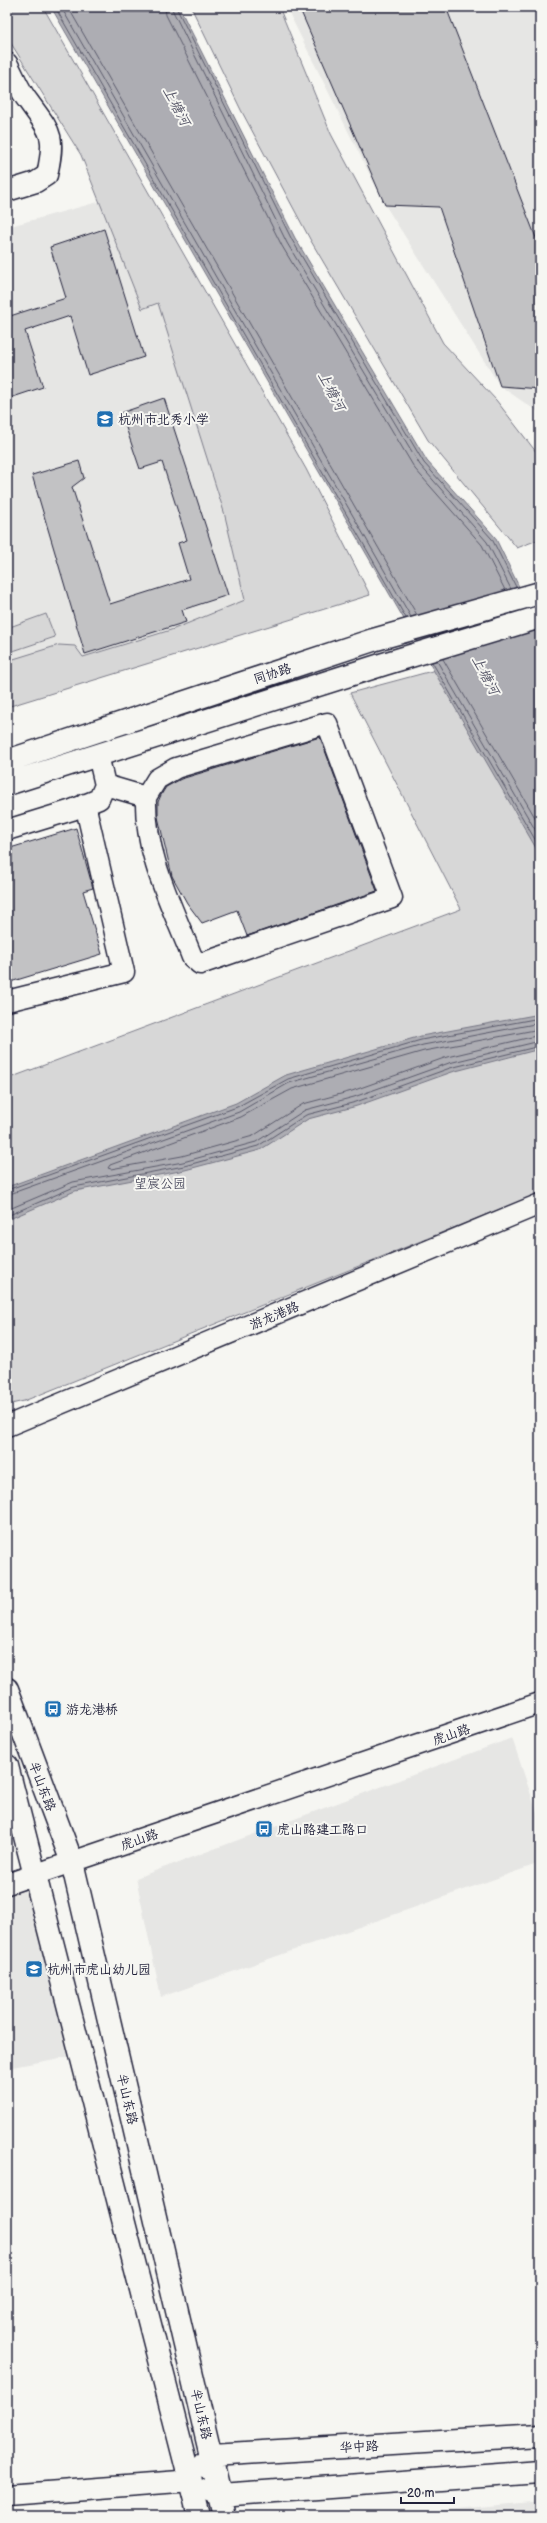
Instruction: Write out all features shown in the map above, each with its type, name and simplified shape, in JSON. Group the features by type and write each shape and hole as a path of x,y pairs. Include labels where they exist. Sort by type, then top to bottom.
{"main road":[{"name":"同协路","path":"7,761 373,640 540,593"},
{"name":"同协路","path":"7,784 384,664 540,617"},
{"name":"半山东路","path":"7,1689 72,1862 212,2455 225,2516"},
{"name":"半山东路","path":"7,1766 200,2516"},
{"name":"华中路","path":"212,2455 540,2435"},
{"path":"212,2455 192,2481 220,2495 540,2472"}],"street":[{"path":"7,63 27,101 51,133 51,155 47,175 36,182 7,191"},
{"path":"327,723 392,898 200,964 192,957 156,864 145,822 146,798 157,779 176,768 327,723"},
{"path":"7,830 99,799 105,785 98,755"},
{"path":"105,785 146,798"},
{"path":"7,1001 124,972 85,804"},
{"name":"游龙港路","path":"7,1426 540,1204"},
{"name":"虎山路","path":"7,1884 540,1703"},
{"path":"7,2495 192,2481"}],"shaded area":[{"path":"286,7 539,7 540,411 538,412 500,386 385,205"},
{"name":"杭州市北秀小学","path":"131,193 264,612 7,683 7,227"},
{"path":"512,1738 540,1822 540,1863 161,1997 136,1878"},
{"name":"杭州市虎山幼儿园","path":"36,1875 82,2054 7,2068 7,1884"},
{"path":"540,2501 540,2516 387,2516"}],"green space":[{"path":"7,7 43,7 306,469 370,595 7,707 7,661 59,645 75,646 83,657 174,629 245,600 224,512 158,303 142,309 81,155 7,37"},
{"path":"191,7 279,7 331,134 443,343 496,400 540,457 540,539 517,548 428,440 311,241 241,110"},
{"path":"46,614 55,637 7,653 7,628"},
{"name":"望宸公园","path":"540,642 540,1193 24,1401 7,1405 7,1079 461,909 350,693"}],"water":[{"name":"上塘河","path":"51,7 179,7 295,238 427,461 495,537 540,630 540,855"},
{"path":"540,1014 540,1049 452,1072 357,1106 308,1119 260,1150 185,1170 75,1191 7,1220 7,1187 236,1103 286,1075 421,1036"}],"building":[{"path":"299,7 446,7 540,248 540,389 500,386 439,207 385,205"},
{"path":"104,229 144,357 88,375 70,316 25,331 43,387 7,399 7,317 66,298 50,247"},
{"path":"164,398 228,595 182,610 186,622 85,654 32,475 79,461 84,478 72,487 110,604 189,579 178,543 187,540 162,462 140,469 121,413"},
{"path":"320,737 377,891 247,936 237,910 202,923 187,903 172,876 158,817 158,802 166,787 181,779"},
{"path":"76,828 93,888 83,891 102,954 7,983 7,849"}],"place":[{"name":"杭州市北秀小学","path":"105,419"},
{"name":"游龙港桥","path":"53,1709"},
{"name":"虎山路建工路口","path":"264,1829"},
{"name":"杭州市虎山幼儿园","path":"34,1969"}]}
